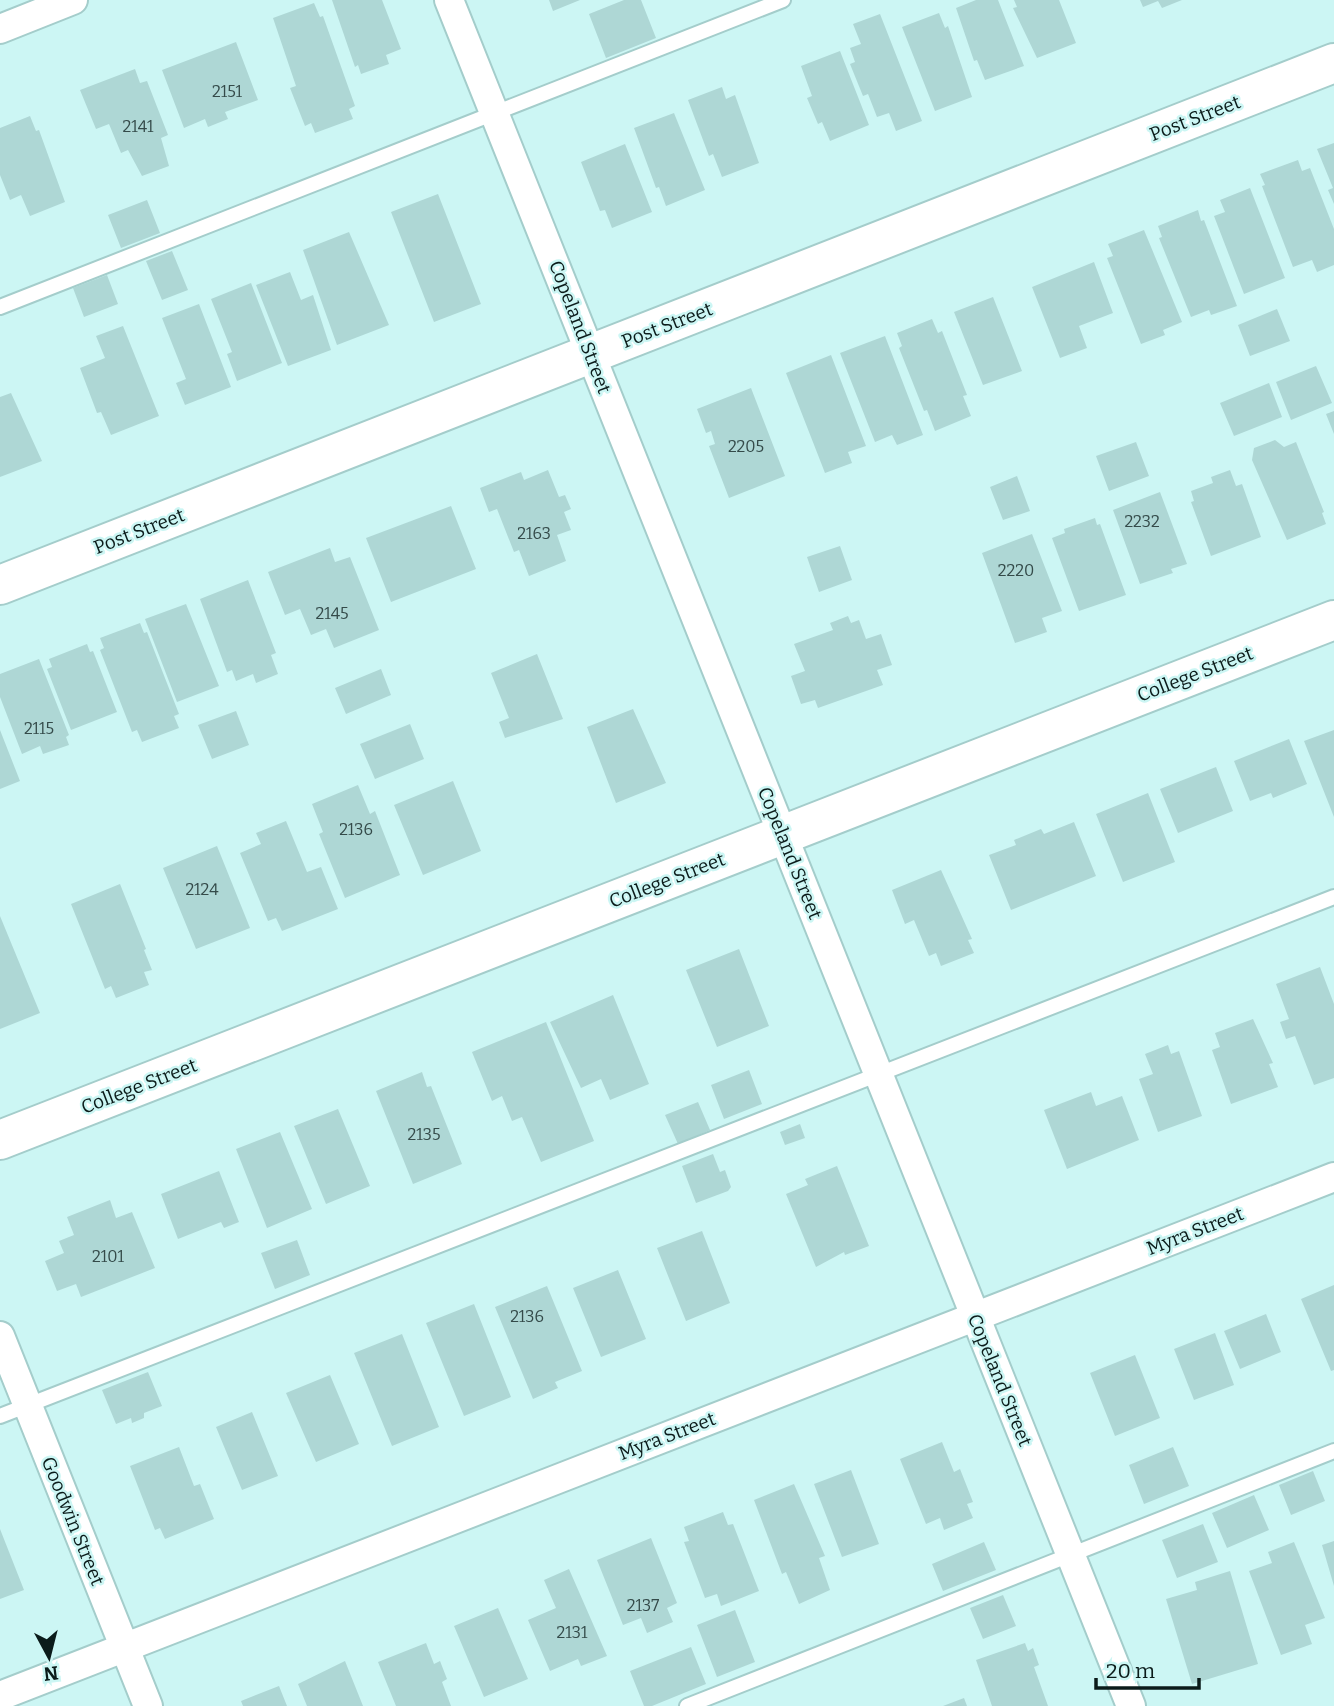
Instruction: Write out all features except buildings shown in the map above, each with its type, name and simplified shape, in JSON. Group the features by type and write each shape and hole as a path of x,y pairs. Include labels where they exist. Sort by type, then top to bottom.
{"street":[{"path":"0,29 73,0"},
{"name":"Copeland Street","path":"449,0 1131,1706"},
{"name":"Post Street","path":"0,585 1334,63"},
{"name":"College Street","path":"0,1140 1334,620"},
{"name":"Myra Street","path":"0,1696 1334,1177"},
{"name":"Goodwin Street","path":"0,1336 148,1706"}],"lane":[{"path":"0,307 783,0"},
{"path":"0,1416 1334,897"},
{"path":"687,1706 1334,1451"}]}
